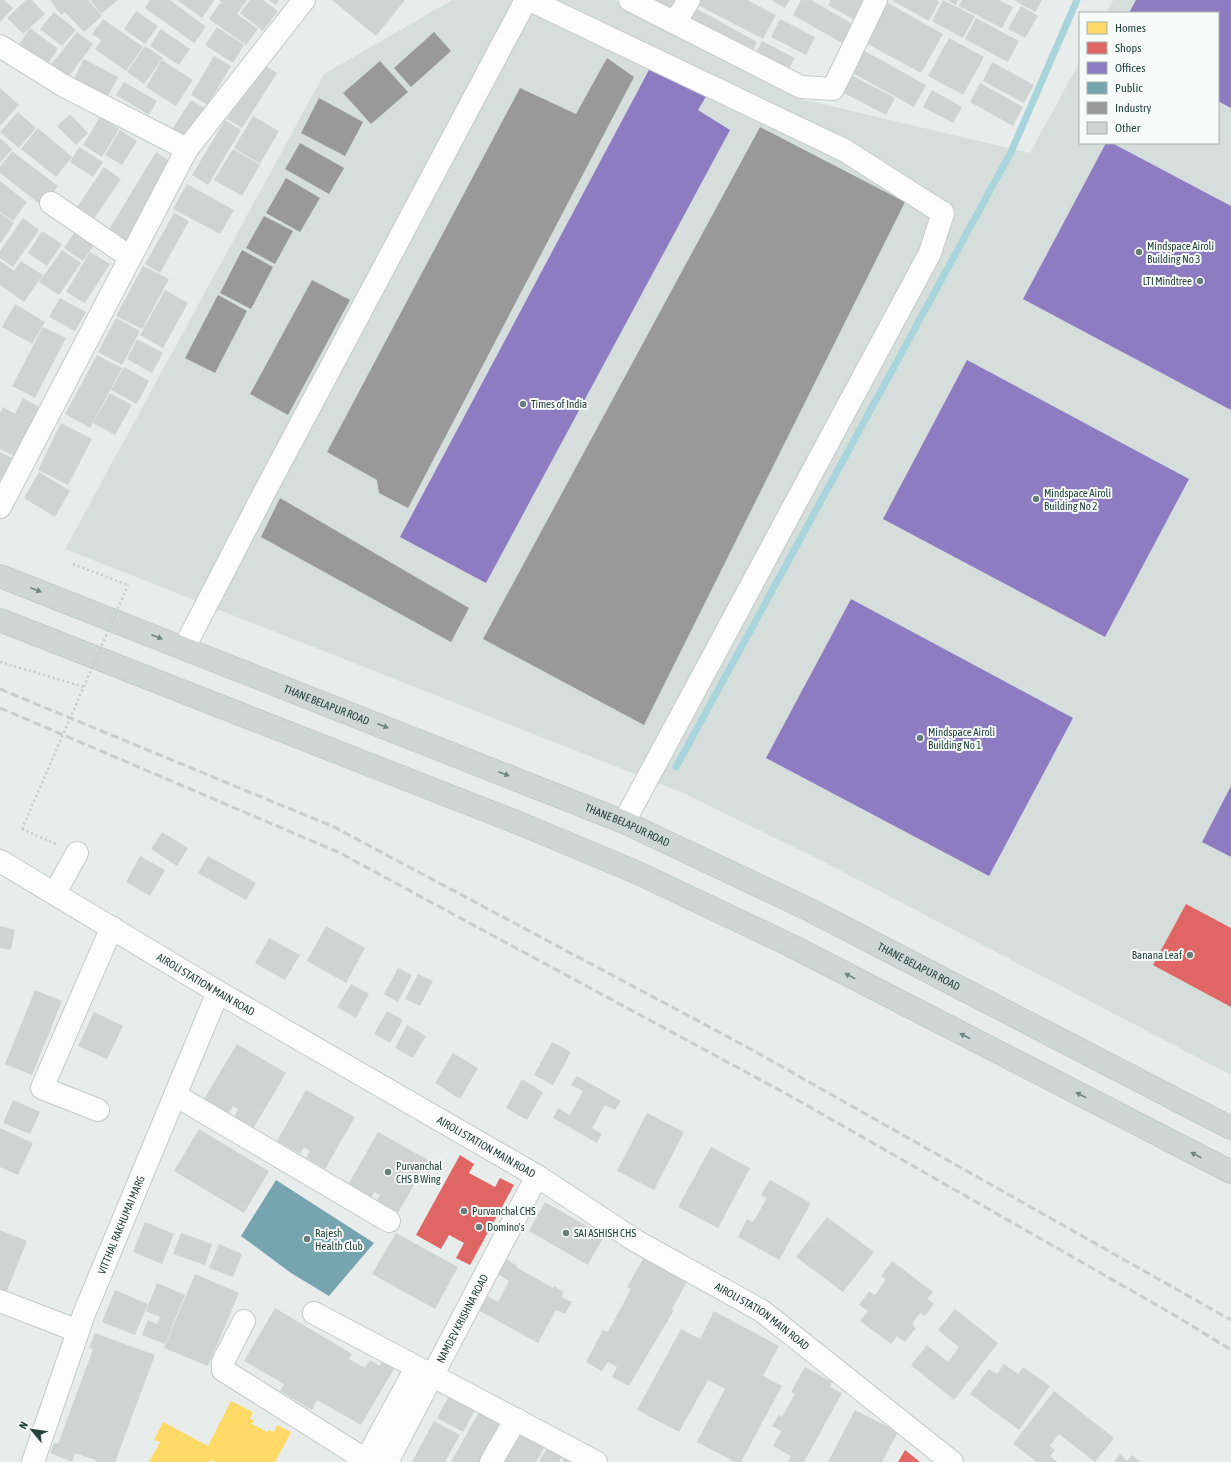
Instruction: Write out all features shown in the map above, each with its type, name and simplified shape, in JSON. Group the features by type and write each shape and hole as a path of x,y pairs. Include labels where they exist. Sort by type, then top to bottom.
{"main road":[{"name":"THANE BELAPUR ROAD","path":"0,576 624,822 810,910 1231,1128"},
{"path":"0,620 526,826 638,874 792,946 1231,1172"}],"street":[{"path":"0,508 186,149 304,0"},
{"path":"184,648 270,481 526,0"},
{"path":"530,0 844,150 943,213 930,254 624,822"},
{"path":"630,0 801,87 833,89 876,0"},
{"path":"675,22 689,0"},
{"path":"0,46 64,86 186,149"},
{"path":"51,203 130,257"},
{"path":"55,893 77,853"},
{"name":"AIROLI STATION MAIN ROAD","path":"0,861 218,992 537,1176 636,1241 762,1311 952,1462"},
{"path":"98,1110 42,1088 112,927"},
{"name":"VITTHAL RAKHUMAI MARG","path":"33,1462 78,1331 218,992"},
{"path":"175,1095 389,1221"},
{"name":"NAMDEV KRISHNA ROAD","path":"374,1461 537,1176"},
{"path":"0,1301 78,1331"},
{"path":"314,1312 596,1462"},
{"path":"244,1321 223,1362 223,1370 374,1461"},
{"path":"491,1462 516,1419"}],"path":[{"path":"73,564 128,585 22,829 77,853"},
{"path":"0,662 84,687"}],"shaded area":[{"path":"452,0 615,0 797,98 1030,153 1079,63 1079,144 1219,144 1219,12 1107,12 1113,0 1231,0 1231,1075 820,860 683,793 65,549 324,74"}],"building: Homes":[{"path":"231,1401 253,1412 250,1419 254,1420 252,1424 267,1432 269,1430 274,1432 277,1425 291,1432 275,1462 216,1462 211,1460 210,1462 149,1462 160,1442 154,1440 163,1422 208,1446"}],"building: Shops":[{"path":"1186,904 1231,928 1231,1007 1153,965"},
{"name":"Purvanchal CHS","path":"460,1155 474,1164 469,1173 495,1187 500,1178 514,1185 470,1265 456,1258 464,1243 449,1235 441,1249 416,1235"},
{"path":"905,1450 920,1462 898,1462"}],"building: Offices":[{"path":"1136,0 1231,0 1231,108 1219,102 1219,12 1130,12"},
{"path":"650,68 707,95 698,110 730,130 486,583 400,537"},
{"name":"Mindspace Airoli Building No 3","path":"1105,144 1114,144 1231,206 1231,410 1023,299"},
{"name":"Mindspace Airoli Building No 2","path":"967,360 1189,479 1105,637 883,519"},
{"name":"Mindspace Airoli Building No 1","path":"851,599 1073,718 989,876 766,758"},
{"path":"1231,786 1231,857 1202,842"}],"building: Public":[{"name":"Rajesh Health Club","path":"276,1180 374,1243 329,1296 291,1273 241,1236"}],"building: Industry":[{"path":"434,32 451,51 411,87 394,68"},
{"path":"607,58 634,77 408,508 379,493 377,480 327,452 520,88 576,114"},
{"path":"380,61 408,92 371,124 343,93"},
{"path":"319,98 363,122 345,156 301,133"},
{"path":"760,127 905,202 644,725 483,639"},
{"path":"300,143 344,168 329,194 285,169"},
{"path":"286,178 320,198 300,232 266,213"},
{"path":"264,216 293,231 275,264 246,248"},
{"path":"242,250 273,267 251,309 220,293"},
{"path":"312,280 350,300 288,415 250,394"},
{"path":"218,295 247,311 215,373 185,358"},
{"path":"280,498 469,608 451,642 261,537"}],"building: Other":[{"path":"0,0 4,0 13,8 0,22"},
{"path":"26,0 32,0 45,14 23,34 7,18"},
{"path":"50,0 88,0 102,16 84,32 65,12 61,15"},
{"path":"90,0 118,0 101,14"},
{"path":"150,0 170,0 206,27 194,43 145,8"},
{"path":"177,0 212,0 214,1 202,18"},
{"path":"219,0 247,0 237,14 258,29 246,45 209,19 221,2 232,10"},
{"path":"250,0 263,0 278,11 263,31 240,13"},
{"path":"269,0 279,0 276,5"},
{"path":"332,0 405,0 376,36"},
{"path":"639,0 686,0 676,19"},
{"path":"695,0 747,0 776,15 763,39 694,3"},
{"path":"771,0 790,0 785,8"},
{"path":"801,0 811,0 858,27 847,46 793,15"},
{"path":"831,0 869,0 860,23 828,5"},
{"path":"936,0 939,2 929,21 893,1"},
{"path":"943,0 975,16 963,38 932,21"},
{"path":"947,0 958,0 956,5"},
{"path":"962,0 999,0 1013,7 1002,28 959,6"},
{"path":"1014,0 1042,0 1035,12"},
{"path":"888,3 943,34 921,73 866,43"},
{"path":"692,6 757,42 749,58 683,22"},
{"path":"1021,6 1038,16 1025,38 1008,29"},
{"path":"136,11 158,26 145,44 124,29"},
{"path":"54,12 76,30 62,46 40,29"},
{"path":"976,18 1019,41 1008,62 965,39"},
{"path":"103,19 143,47 126,71 95,49 101,40 92,34"},
{"path":"780,19 815,37 806,55 771,37"},
{"path":"217,27 244,45 233,63 205,45"},
{"path":"30,28 58,49 46,66 18,46"},
{"path":"161,29 190,49 179,65 150,46"},
{"path":"77,32 93,44 67,79 50,66"},
{"path":"949,38 984,57 963,95 928,76"},
{"path":"762,41 795,58 784,78 752,60"},
{"path":"145,46 163,58 144,84 127,72"},
{"path":"861,49 926,85 914,107 849,71"},
{"path":"214,56 231,66 208,105 191,95"},
{"path":"84,59 118,77 107,98 73,80"},
{"path":"162,60 193,80 176,106 146,87"},
{"path":"992,62 1034,85 1024,103 983,81"},
{"path":"261,63 277,73 242,128 227,119"},
{"path":"849,74 895,98 886,115 840,91"},
{"path":"124,82 157,101 149,115 116,95"},
{"path":"980,83 1023,107 1013,126 970,102"},
{"path":"0,88 19,105 1,125 0,124"},
{"path":"932,90 962,107 953,123 923,107"},
{"path":"191,100 206,109 189,138 173,128"},
{"path":"18,112 36,128 19,148 0,132"},
{"path":"70,114 88,133 76,145 57,126"},
{"path":"253,116 279,131 260,164 234,148"},
{"path":"100,117 119,129 102,157 83,145"},
{"path":"225,120 241,130 208,185 192,175"},
{"path":"38,128 72,157 56,177 21,149"},
{"path":"120,130 137,141 122,165 105,155"},
{"path":"0,138 12,149 0,163"},
{"path":"79,147 103,162 93,177 70,162"},
{"path":"233,149 260,165 242,196 214,180"},
{"path":"12,151 58,186 42,206 0,173 0,167"},
{"path":"156,152 174,164 123,247 105,236"},
{"path":"104,167 121,179 94,219 77,207"},
{"path":"0,181 27,202 13,221 0,212"},
{"path":"187,184 234,210 220,234 173,209"},
{"path":"0,213 14,223 1,243 0,242"},
{"path":"174,213 189,221 160,273 145,264"},
{"path":"23,218 39,230 13,267 0,258 0,251"},
{"path":"76,230 95,244 83,261 64,248"},
{"path":"42,231 62,244 47,266 28,253"},
{"path":"62,250 81,263 59,295 39,282"},
{"path":"90,252 110,264 85,303 66,292"},
{"path":"0,261 14,271 21,261 43,275 24,302 0,285"},
{"path":"143,266 169,279 142,329 116,316"},
{"path":"165,290 188,303 163,348 140,335"},
{"path":"60,298 86,312 75,331 49,317"},
{"path":"15,304 45,322 32,344 2,327"},
{"path":"116,318 140,331 122,365 98,352"},
{"path":"43,327 66,338 35,398 12,386"},
{"path":"137,339 163,353 152,373 127,359"},
{"path":"97,355 122,368 90,428 65,414"},
{"path":"124,367 149,381 137,404 111,390"},
{"path":"110,393 132,405 115,435 93,423"},
{"path":"23,398 43,409 18,458 0,449 0,413 3,407 15,414"},
{"path":"61,423 92,439 68,485 38,470"},
{"path":"0,452 18,461 0,491"},
{"path":"39,472 70,491 55,517 24,498"},
{"path":"162,832 188,848 177,866 151,849"},
{"path":"140,856 165,870 150,896 126,882"},
{"path":"208,856 256,883 246,900 198,873"},
{"path":"0,926 15,930 11,950 0,948"},
{"path":"326,926 365,948 346,983 307,961"},
{"path":"269,938 300,955 285,980 255,963"},
{"path":"398,968 412,975 398,1002 384,994"},
{"path":"418,974 433,981 420,1006 405,999"},
{"path":"351,984 369,994 356,1018 337,1007"},
{"path":"35,990 62,1001 32,1075 5,1064"},
{"path":"387,1011 403,1020 390,1043 374,1034"},
{"path":"94,1012 123,1026 107,1059 78,1046"},
{"path":"407,1025 426,1036 413,1058 395,1048"},
{"path":"552,1042 571,1052 553,1085 534,1075"},
{"path":"237,1044 286,1073 253,1129 234,1117 238,1109 233,1106 228,1114 204,1099"},
{"path":"453,1053 478,1068 460,1099 435,1083"},
{"path":"577,1076 621,1101 615,1110 605,1105 592,1128 602,1134 597,1143 553,1118 558,1108 570,1115 583,1091 571,1085"},
{"path":"522,1079 543,1092 527,1120 506,1108"},
{"path":"306,1090 355,1117 325,1169 306,1158 310,1151 304,1147 300,1154 277,1141"},
{"path":"13,1100 40,1112 30,1134 3,1123"},
{"path":"647,1113 684,1132 654,1190 617,1171"},
{"path":"0,1128 33,1143 18,1175 0,1167"},
{"path":"199,1129 269,1171 244,1213 174,1171"},
{"name":"Purvanchal CHS B Wing","path":"378,1132 428,1160 398,1213 376,1201 380,1195 374,1192 371,1198 348,1185"},
{"path":"711,1147 750,1168 718,1228 678,1207"},
{"path":"770,1180 811,1203 779,1260 738,1237 747,1219 753,1222 767,1198 761,1195"},
{"name":"SAI ASHISH CHS","path":"545,1202 604,1236 588,1265 529,1231"},
{"path":"827,1217 874,1252 843,1292 796,1257"},
{"path":"145,1222 174,1234 162,1264 133,1252"},
{"path":"0,1230 27,1241 4,1298 0,1296"},
{"path":"181,1233 212,1244 205,1265 173,1254"},
{"path":"396,1233 458,1267 435,1309 372,1274"},
{"path":"219,1244 242,1254 233,1277 209,1268"},
{"path":"647,1252 690,1276 672,1309 674,1310 629,1386 612,1377 617,1367 608,1362 602,1371 586,1362 603,1330 608,1332 631,1289 627,1287"},
{"path":"506,1259 517,1266 516,1267 553,1288 554,1286 564,1292 561,1297 572,1302 565,1314 556,1310 538,1343 478,1310 486,1295 498,1302 509,1281 498,1274"},
{"path":"892,1261 933,1292 927,1299 934,1304 925,1316 920,1313 912,1324 916,1328 905,1342 897,1336 891,1344 860,1321 868,1311 859,1305 869,1291 875,1295 886,1279 881,1276"},
{"path":"195,1274 239,1293 208,1366 164,1348"},
{"path":"157,1283 185,1295 165,1344 142,1335 148,1320 157,1324 160,1317 146,1311"},
{"path":"115,1290 148,1304 135,1335 102,1322"},
{"path":"275,1308 352,1354 349,1359 365,1368 370,1360 380,1366 383,1360 395,1367 361,1425 317,1400 312,1410 280,1391 284,1384 244,1361"},
{"path":"955,1309 998,1343 954,1400 911,1365 927,1345 948,1362 959,1347 938,1330"},
{"path":"714,1311 779,1346 763,1376 782,1386 741,1462 735,1462 697,1442 725,1389 708,1380 679,1432 637,1410 681,1329 700,1339"},
{"path":"95,1333 155,1355 115,1462 95,1462 96,1460 75,1453 72,1462 50,1453 54,1443 58,1444 93,1349 89,1348"},
{"path":"1004,1364 1018,1374 1023,1367 1050,1386 1019,1430 970,1394 989,1369 997,1374"},
{"path":"805,1367 832,1382 830,1387 842,1393 804,1462 788,1462 791,1456 773,1446 781,1431 772,1426 779,1415 782,1417 795,1394 791,1392"},
{"path":"1054,1391 1114,1438 1095,1462 1059,1434 1050,1446 1055,1450 1050,1456 1057,1462 1037,1462 1013,1444"},
{"path":"449,1396 475,1410 463,1432 437,1418"},
{"path":"481,1408 506,1422 484,1462 451,1462"},
{"path":"855,1410 898,1432 882,1462 828,1462"},
{"path":"434,1421 460,1435 445,1462 412,1462"},
{"path":"523,1429 547,1442 536,1462 504,1462"},
{"path":"548,1446 563,1454 559,1462 539,1462"},
{"path":"568,1451 588,1462 562,1462"},
{"path":"1120,1454 1127,1461 1132,1455 1141,1462 1114,1462"}],"waterway":[{"path":"676,767 1011,152 1077,0"}],"railway":[{"path":"0,689 334,827 747,1047 1231,1320"},
{"path":"0,708 338,852 794,1098 1176,1316 1231,1350"}],"place":[{"name":"Mindspace Airoli Building No 3","path":"1139,252"},
{"name":"LTI Mindtree","path":"1200,281"},
{"name":"Times of India","path":"523,404"},
{"name":"Mindspace Airoli Building No 2","path":"1036,499"},
{"name":"Mindspace Airoli Building No 1","path":"920,738"},
{"name":"Banana Leaf","path":"1190,955"},
{"name":"Purvanchal CHS B Wing","path":"388,1172"},
{"name":"Purvanchal CHS","path":"464,1211"},
{"name":"Domino's","path":"479,1227"},
{"name":"SAI ASHISH CHS","path":"566,1233"},
{"name":"Rajesh Health Club","path":"307,1239"}]}
